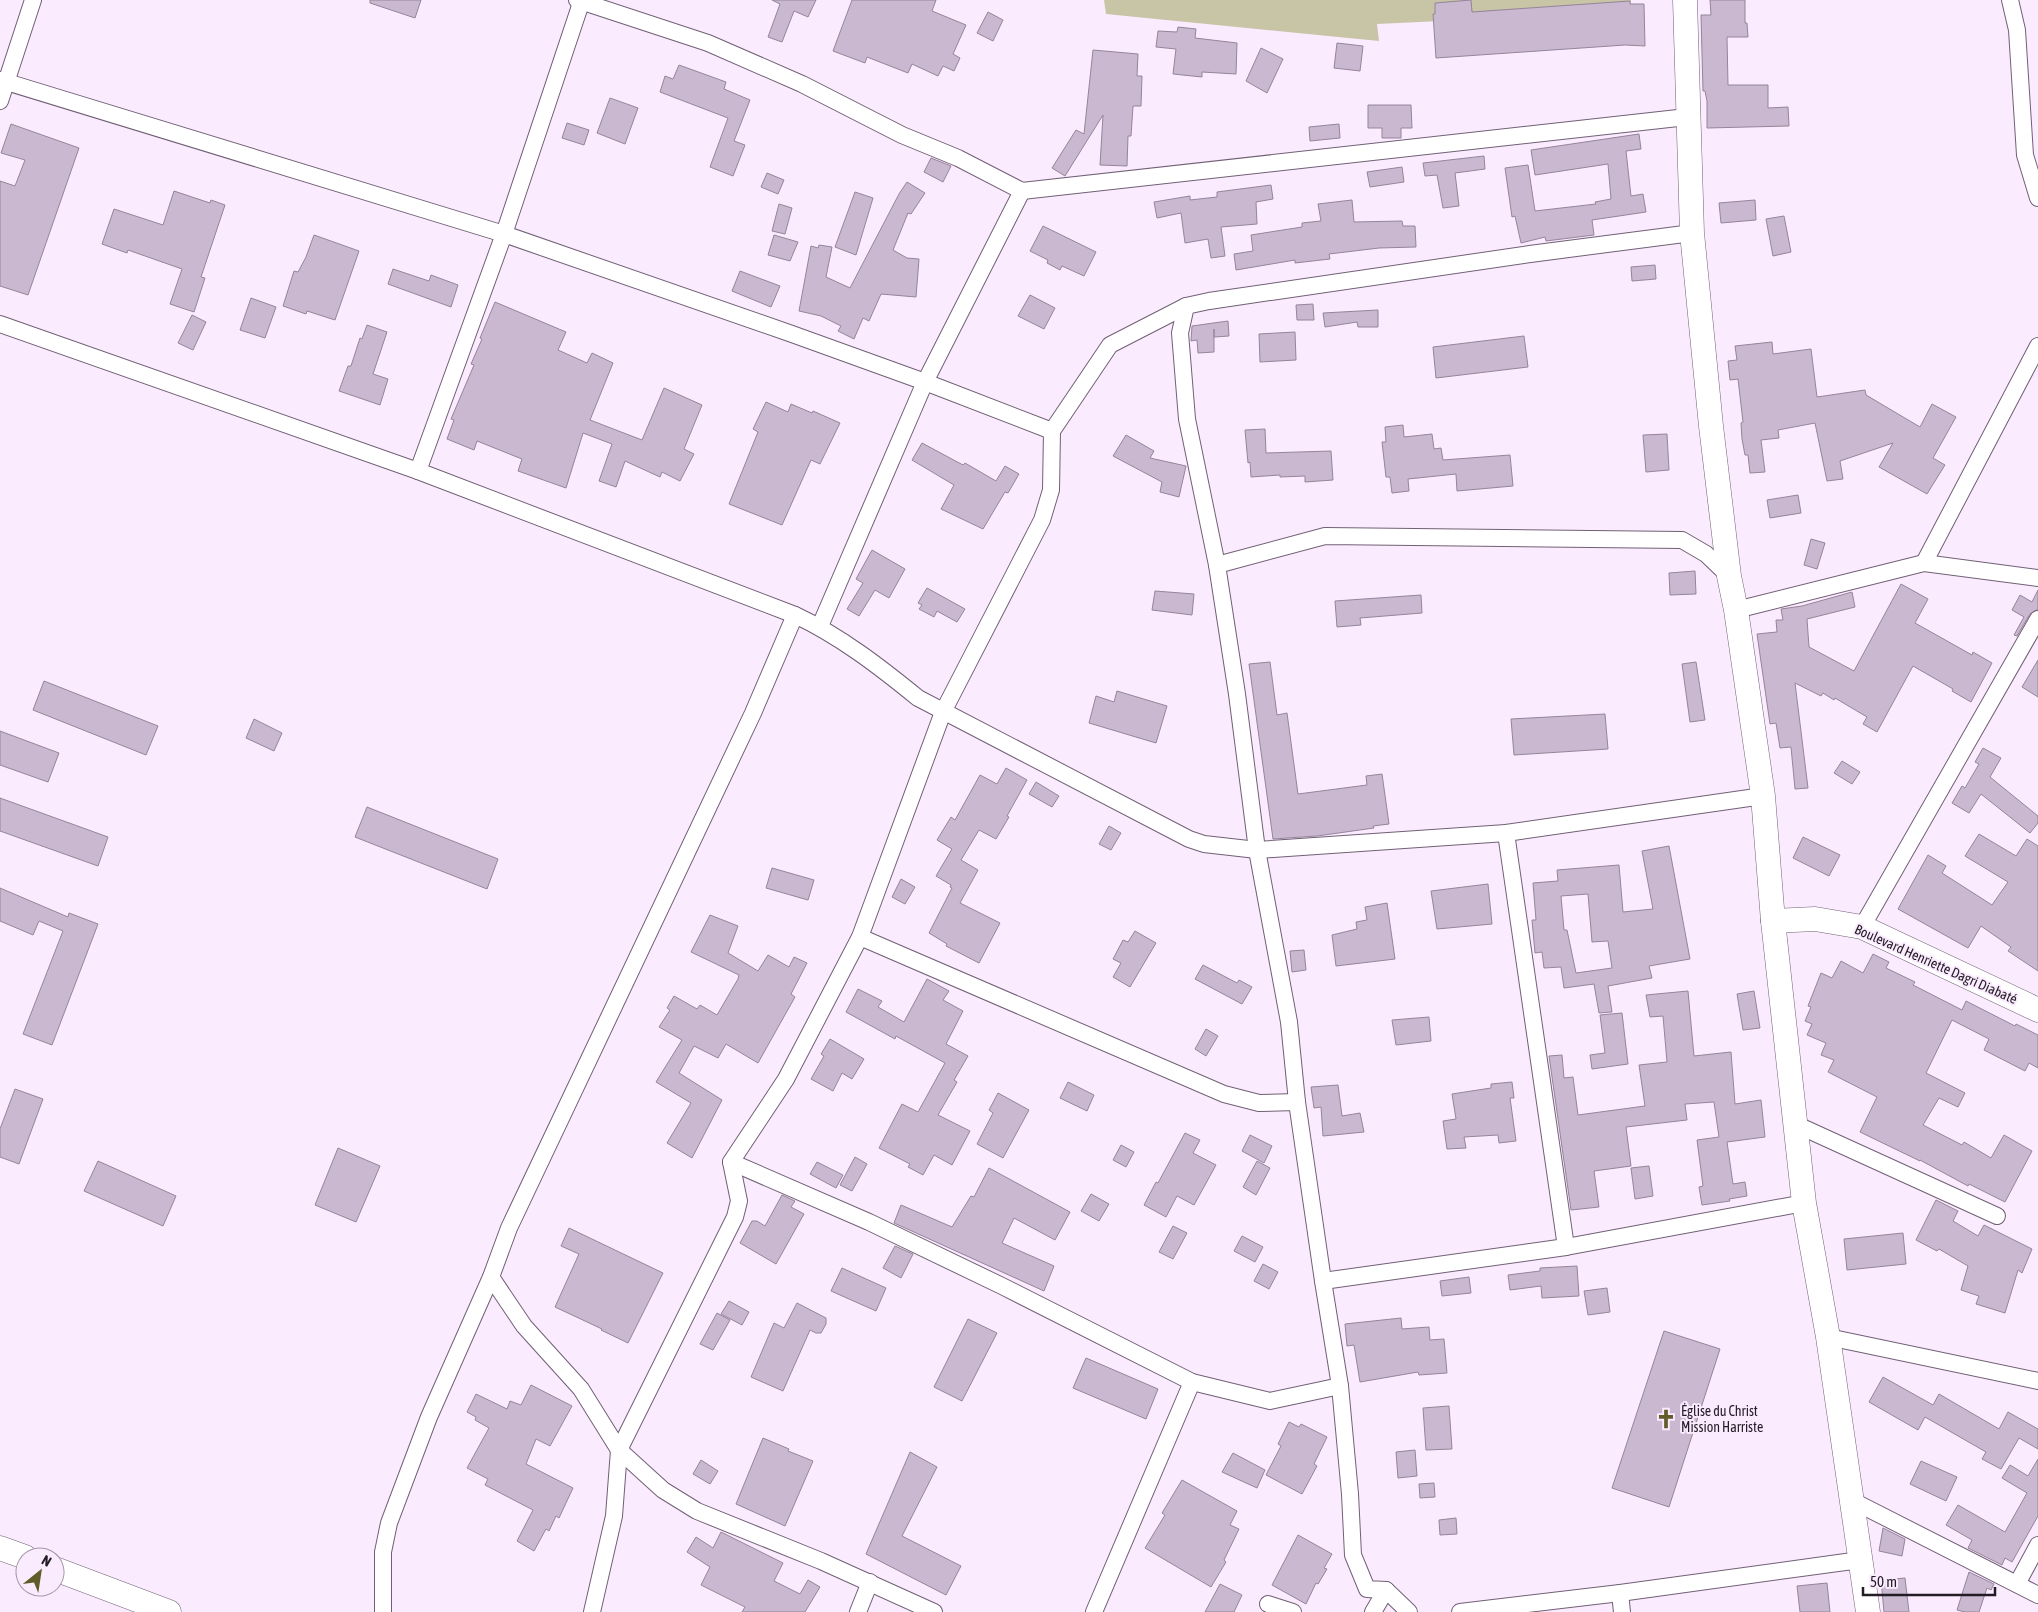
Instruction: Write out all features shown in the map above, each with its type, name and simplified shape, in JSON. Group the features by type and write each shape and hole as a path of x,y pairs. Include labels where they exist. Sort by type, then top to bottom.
{"street":[{"path":"0,101 3,81 33,0"},
{"path":"1685,0 1687,117 1692,233 1729,576 1736,610 1763,796 1773,921 1804,1203 1828,1337 1868,1612"},
{"path":"2010,0 2017,30 2025,155 2038,198"},
{"path":"418,471 504,234 580,1 717,47 802,84 902,135 958,158 1022,190 1687,117"},
{"path":"3,81 504,234 792,334 925,382 1052,431"},
{"path":"820,626 925,382 1022,190"},
{"path":"592,1612 614,1516 619,1450 735,1217 739,1201 731,1162 786,1079 860,937 943,712 1042,520 1051,490 1052,431 1110,345 1186,306 1209,301 1692,233"},
{"path":"1186,306 1180,333 1187,419 1217,565 1258,850 1289,1022 1297,1102 1340,1386 1350,1494 1353,1555 1367,1589 1386,1590 1409,1612"},
{"path":"0,324 418,471 795,615 820,626 918,698 943,712 1189,839 1204,844 1258,850 1506,833 1763,796"},
{"path":"1924,563 2038,346"},
{"path":"1217,565 1326,536 1682,540 1706,554 1729,576"},
{"path":"1736,610 1924,563 2038,578"},
{"path":"383,1612 383,1552 389,1523 429,1417 491,1277 509,1228 753,713 795,615"},
{"path":"1862,928 2038,619"},
{"path":"1506,833 1566,1247"},
{"name":"Boulevard Henriette Dagri Diabaté","path":"1773,921 1815,919 1862,928 2038,1010"},
{"path":"860,937 1224,1094 1259,1103 1297,1102"},
{"path":"1795,1124 1997,1216"},
{"path":"731,1162 869,1222 1002,1286 1192,1382 1270,1401 1340,1386"},
{"path":"1323,1281 1566,1247 1804,1203"},
{"path":"491,1277 524,1326 580,1389 619,1450 663,1490 697,1511 870,1582 934,1612"},
{"path":"1828,1337 2038,1381"},
{"path":"1094,1612 1192,1382"},
{"path":"1851,1500 2038,1596"},
{"path":"2017,1584 2038,1546"},
{"path":"0,1548 15,1553"},
{"path":"1460,1612 1620,1593 1860,1560"},
{"path":"65,1573 169,1612"},
{"path":"858,1612 870,1582"},
{"path":"1373,1612 1386,1590"},
{"path":"1620,1593 1622,1612"},
{"path":"1268,1604 1293,1612"}],"shaded area":[{"path":"1104,0 1631,0 1631,12 1377,24 1379,41 1106,14"}],"building":[{"path":"370,0 421,0 415,18 370,3"},
{"path":"772,0 816,0 808,17 794,11 782,42 768,37 780,4"},
{"path":"852,0 936,0 932,11 966,25 953,54 960,58 954,71 943,66 938,76 912,64 908,73 867,57 865,63 833,51"},
{"path":"1471,0 1472,12 1630,1 1630,4 1644,4 1645,46 1625,45 1436,58 1433,14 1435,14 1435,3"},
{"path":"1710,0 1745,0 1745,23 1747,23 1748,37 1727,37 1728,85 1768,85 1768,108 1788,107 1789,126 1707,128 1707,101 1705,91 1703,91 1701,15 1711,15"},
{"path":"988,12 1003,20 993,41 977,33"},
{"path":"1178,27 1196,29 1195,38 1237,43 1236,74 1202,72 1202,77 1173,74 1176,49 1156,47 1158,31 1177,32"},
{"path":"1337,43 1363,46 1360,71 1334,68"},
{"path":"1261,48 1283,59 1267,93 1246,81"},
{"path":"1093,50 1138,54 1137,76 1142,76 1141,106 1133,106 1131,136 1128,136 1127,166 1100,165 1103,115 1065,176 1052,168 1076,130 1084,134"},
{"path":"679,65 726,82 724,89 750,100 734,141 745,145 733,176 710,167 728,118 660,92 665,76 673,79"},
{"path":"610,98 638,108 625,144 597,133"},
{"path":"1368,105 1411,105 1412,128 1401,128 1401,138 1382,138 1382,128 1368,128"},
{"path":"567,123 589,130 584,145 562,138"},
{"path":"11,124 79,148 28,295 0,286 0,181 15,186 25,160 1,153"},
{"path":"1339,124 1340,138 1310,141 1309,127"},
{"path":"1639,134 1641,149 1626,151 1631,196 1643,194 1646,212 1592,220 1594,235 1546,241 1545,237 1521,243 1515,216 1512,217 1505,168 1528,165 1535,211 1596,204 1595,202 1611,199 1608,164 1535,175 1531,150"},
{"path":"1484,156 1485,169 1455,173 1459,206 1443,208 1437,175 1425,176 1423,163"},
{"path":"931,158 951,166 943,182 924,172"},
{"path":"1402,167 1404,182 1370,187 1367,172"},
{"path":"767,173 784,180 778,194 761,187"},
{"path":"907,182 925,193 911,214 908,213 893,250 907,258 919,259 916,297 881,294 869,321 863,318 854,339 838,331 841,326 821,316 799,311 811,246 818,248 819,245 832,247 826,277 850,288"},
{"path":"1271,185 1273,199 1256,202 1257,224 1221,227 1225,256 1211,258 1208,239 1185,243 1181,213 1157,218 1154,202 1190,196 1190,200 1217,197 1217,192"},
{"path":"174,191 210,203 211,200 225,205 201,277 205,278 194,312 170,304 182,269 128,250 127,253 102,244 114,209 163,225"},
{"path":"855,192 873,198 856,255 835,247"},
{"path":"1352,200 1354,222 1402,221 1403,226 1415,226 1416,247 1379,248 1329,254 1330,259 1295,263 1295,260 1236,270 1234,254 1253,251 1251,235 1302,227 1302,223 1321,221 1318,204"},
{"path":"1755,200 1756,220 1721,223 1719,203"},
{"path":"779,204 792,208 785,234 772,231"},
{"path":"1784,216 1791,252 1773,256 1766,219"},
{"path":"1043,226 1096,252 1084,276 1062,266 1060,270 1047,263 1048,260 1030,251"},
{"path":"314,235 359,251 335,320 307,311 306,314 283,306 294,271 298,272"},
{"path":"774,235 798,242 790,261 768,255"},
{"path":"1655,265 1656,279 1632,281 1631,267"},
{"path":"393,269 429,281 431,275 458,285 451,307 388,284"},
{"path":"740,271 780,286 771,307 732,291"},
{"path":"1030,295 1055,308 1044,329 1018,316"},
{"path":"251,298 276,307 265,338 240,330"},
{"path":"495,302 566,332 558,350 587,363 592,353 613,363 590,420 642,440 664,388 702,405 684,449 694,454 680,481 662,472 660,477 625,461 616,487 599,481 612,444 583,433 566,488 518,471 522,459 477,441 474,450 447,439 454,420 451,419 474,365 471,364"},
{"path":"1313,304 1314,320 1297,320 1296,305"},
{"path":"1378,310 1378,327 1358,327 1357,322 1325,327 1323,313"},
{"path":"192,315 206,322 193,350 178,343"},
{"path":"1228,321 1229,336 1214,337 1214,352 1198,353 1197,340 1191,341 1192,326"},
{"path":"367,325 387,332 373,374 388,379 380,405 339,391"},
{"path":"1295,332 1296,360 1260,362 1259,334"},
{"path":"1524,336 1528,367 1436,378 1433,347"},
{"path":"1772,342 1773,354 1811,349 1817,397 1865,390 1866,395 1920,427 1932,404 1956,417 1933,458 1945,465 1927,494 1879,467 1893,443 1840,461 1843,479 1827,481 1815,423 1778,430 1779,438 1761,440 1765,472 1750,473 1748,455 1745,455 1742,439 1741,423 1743,422 1738,379 1730,380 1728,361 1737,360 1735,346"},
{"path":"766,402 788,412 791,404 840,423 820,464 811,460 782,525 729,504 758,432 753,429"},
{"path":"1403,425 1404,437 1432,434 1434,449 1441,448 1443,460 1510,455 1513,486 1457,491 1456,474 1408,479 1409,491 1392,493 1390,477 1386,477 1382,442 1386,442 1385,427"},
{"path":"1265,429 1266,453 1331,451 1333,480 1305,482 1305,476 1280,477 1280,475 1251,477 1245,430"},
{"path":"1667,434 1669,470 1646,472 1643,435"},
{"path":"1126,435 1154,451 1150,458 1186,466 1179,497 1160,492 1162,482 1113,456"},
{"path":"922,443 963,465 965,463 996,481 1005,466 1019,474 1008,493 1005,492 983,529 941,509 954,485 912,460"},
{"path":"1798,495 1801,513 1770,518 1767,500"},
{"path":"1811,539 1825,543 1817,569 1804,565"},
{"path":"872,550 905,569 889,598 875,590 859,616 847,609 863,583 856,579"},
{"path":"1695,571 1696,594 1670,595 1669,573"},
{"path":"1901,584 1928,599 1915,623 1972,655 1973,652 1992,663 1971,702 1952,691 1953,689 1913,666 1877,732 1863,724 1867,717 1835,698 1834,700 1823,693 1821,696 1795,683 1808,788 1795,789 1791,747 1780,748 1776,723 1770,724 1757,634 1777,632 1776,620 1783,620 1781,609 1802,606 1852,592 1855,607 1807,619 1809,647 1854,671"},
{"path":"927,588 965,609 957,622 937,611 934,617 919,609 922,605 918,603"},
{"path":"2038,590 2038,609 2030,614 2017,636 2014,635 2024,617 2012,610 2020,595 2032,602"},
{"path":"1155,591 1194,594 1192,615 1152,610"},
{"path":"1421,595 1422,613 1360,618 1361,625 1337,627 1335,601"},
{"path":"2038,660 2038,697 2022,687"},
{"path":"1270,662 1277,715 1287,713 1298,794 1367,785 1366,776 1382,774 1389,824 1317,836 1273,839 1249,664"},
{"path":"1696,662 1705,720 1690,722 1682,664"},
{"path":"44,681 158,726 146,755 33,710"},
{"path":"1117,691 1167,706 1156,743 1089,723 1096,696 1114,702"},
{"path":"1605,714 1608,749 1514,755 1511,719"},
{"path":"254,719 282,733 274,751 246,738"},
{"path":"0,731 59,753 48,782 0,765"},
{"path":"1983,748 2001,758 1990,777 2038,816 2038,823 2030,833 1981,794 1969,813 1952,803 1962,786 1965,788 1979,764 1975,762"},
{"path":"1842,761 1860,772 1852,784 1834,773"},
{"path":"1006,768 1027,780 1007,816 1009,817 996,839 979,830 961,860 978,870 960,903 1000,923 979,963 946,946 947,944 929,933 952,888 950,887 951,885 936,876 952,849 937,840 951,817 955,820 980,775 997,784"},
{"path":"1036,782 1059,796 1052,807 1029,794"},
{"path":"0,798 108,837 98,866 0,831"},
{"path":"367,807 498,859 487,889 355,837"},
{"path":"1109,826 1121,833 1111,850 1099,844"},
{"path":"1979,834 2016,856 2027,839 2038,846 2038,971 2008,951 2011,947 1981,926 1968,948 1898,909 1928,855 1946,866 1942,873 1992,905 2008,882 1965,856"},
{"path":"1803,837 1840,855 1829,876 1793,858"},
{"path":"1669,846 1690,959 1649,966 1652,978 1608,986 1612,1012 1599,1013 1594,984 1564,988 1561,967 1544,968 1542,952 1535,953 1532,920 1536,920 1533,883 1558,881 1557,870 1619,865 1623,912 1653,909 1642,851","holes":["1588,894 1592,942 1608,941 1612,968 1576,973 1567,930 1564,930 1561,896"]},
{"path":"772,868 814,880 808,900 766,888"},
{"path":"901,879 915,887 905,904 892,897"},
{"path":"1488,884 1492,924 1437,929 1431,891"},
{"path":"0,888 68,917 69,913 98,924 52,1045 23,1034 63,931 39,921 33,935 0,921"},
{"path":"1387,903 1395,959 1336,966 1332,935 1357,929 1356,922 1367,920 1365,907"},
{"path":"710,915 738,926 728,953 758,971 768,955 789,967 794,957 807,963 791,994 795,997 758,1063 726,1044 718,1058 694,1046 679,1073 722,1100 692,1158 667,1143 691,1103 656,1082 682,1040 659,1027 670,1010 667,1008 674,996 697,1009 700,1005 717,1015 738,979 739,975 691,952"},
{"path":"1135,931 1156,943 1130,987 1113,977 1121,963 1113,959 1123,940 1128,942"},
{"path":"1304,950 1306,970 1292,972 1290,951"},
{"path":"1873,954 1889,962 1886,968 1915,982 1913,985 1962,1010 1966,1001 2015,1026 2016,1024 2038,1035 2038,1068 2029,1063 2025,1071 1984,1050 1989,1039 1952,1020 1926,1073 1965,1093 1958,1107 1939,1098 1923,1125 1962,1145 1964,1142 1991,1158 2004,1135 2032,1151 2005,1202 1969,1184 1968,1186 1920,1160 1860,1132 1877,1097 1828,1072 1834,1060 1821,1055 1826,1043 1807,1035 1812,1024 1805,1021 1811,1007 1808,1006 1821,973 1832,978 1841,961 1863,973"},
{"path":"1203,965 1237,983 1239,980 1252,987 1242,1004 1195,979"},
{"path":"927,979 949,991 943,1000 963,1011 946,1044 968,1056 954,1080 957,1082 938,1115 970,1131 952,1165 934,1155 923,1175 908,1167 910,1164 879,1148 902,1104 918,1112 945,1063 896,1036 895,1039 846,1012 858,989 882,1001 878,1007 904,1022"},
{"path":"1688,991 1694,1056 1731,1052 1735,1104 1761,1100 1765,1137 1727,1142 1733,1184 1745,1182 1747,1196 1729,1199 1730,1201 1702,1205 1699,1187 1703,1186 1697,1140 1719,1137 1714,1102 1685,1104 1687,1120 1626,1127 1631,1166 1594,1171 1599,1207 1571,1210 1549,1056 1562,1055 1564,1078 1573,1077 1578,1115 1645,1106 1639,1065 1667,1062 1663,1016 1650,1017 1646,995"},
{"path":"1754,991 1760,1028 1743,1030 1737,994"},
{"path":"1622,1013 1628,1064 1592,1069 1590,1055 1605,1053 1600,1015"},
{"path":"1429,1017 1431,1041 1396,1045 1392,1020"},
{"path":"1206,1029 1218,1036 1206,1056 1195,1049"},
{"path":"830,1039 864,1059 852,1079 842,1073 833,1091 811,1079 824,1056 821,1054"},
{"path":"1068,1082 1094,1095 1087,1111 1060,1098"},
{"path":"1512,1082 1514,1098 1510,1098 1516,1141 1499,1143 1498,1135 1464,1137 1466,1148 1447,1149 1443,1121 1456,1119 1452,1094 1491,1088 1491,1084"},
{"path":"1338,1085 1342,1116 1360,1113 1364,1132 1323,1136 1321,1107 1314,1108 1311,1087"},
{"path":"15,1089 43,1099 19,1164 0,1157 0,1129"},
{"path":"998,1093 1029,1110 1003,1158 977,1144 993,1113 989,1110"},
{"path":"1185,1133 1200,1140 1193,1153 1216,1165 1194,1205 1177,1196 1166,1217 1144,1205"},
{"path":"1250,1135 1272,1146 1264,1163 1242,1151"},
{"path":"1121,1145 1134,1152 1126,1167 1113,1160"},
{"path":"338,1148 380,1166 356,1222 315,1205"},
{"path":"855,1157 867,1164 852,1191 840,1185"},
{"path":"98,1161 176,1196 163,1226 84,1191"},
{"path":"1257,1161 1270,1168 1256,1195 1243,1187"},
{"path":"817,1162 843,1175 836,1188 810,1174"},
{"path":"1649,1166 1653,1196 1635,1199 1631,1168"},
{"path":"989,1168 1070,1212 1055,1240 1014,1218 1002,1243 1054,1266 1044,1291 894,1223 901,1205 952,1227 971,1196 974,1197"},
{"path":"1091,1194 1109,1204 1099,1221 1081,1211"},
{"path":"782,1195 795,1201 791,1207 804,1214 776,1264 740,1243 752,1221 757,1221 765,1226"},
{"path":"1936,1200 1958,1211 1953,1221 1978,1236 1984,1225 2032,1249 2022,1273 2018,1270 2005,1313 1976,1304 1979,1296 1961,1290 1968,1266 1939,1249 1937,1251 1916,1240"},
{"path":"1173,1226 1187,1233 1173,1259 1159,1252"},
{"path":"569,1228 663,1273 628,1343 555,1307 579,1254 561,1246"},
{"path":"1903,1233 1906,1264 1847,1270 1844,1239"},
{"path":"1242,1236 1263,1247 1255,1262 1234,1251"},
{"path":"895,1246 913,1254 901,1278 883,1268"},
{"path":"1263,1264 1278,1272 1269,1289 1254,1281"},
{"path":"1577,1266 1579,1296 1542,1298 1541,1286 1510,1290 1508,1275 1540,1271 1540,1268"},
{"path":"842,1268 886,1288 876,1311 831,1291"},
{"path":"1469,1277 1471,1293 1442,1296 1440,1281"},
{"path":"1607,1288 1610,1312 1588,1315 1584,1291"},
{"path":"729,1301 749,1312 742,1325 721,1314"},
{"path":"797,1303 826,1318 826,1324 821,1333 810,1330 783,1391 751,1377 774,1323 784,1328"},
{"path":"717,1313 730,1320 713,1350 700,1344"},
{"path":"1401,1318 1402,1329 1429,1327 1430,1340 1444,1339 1447,1373 1419,1375 1418,1372 1360,1382 1354,1345 1347,1346 1345,1324"},
{"path":"968,1319 997,1333 962,1401 934,1387"},
{"name":"Église du Christ Mission Harriste","path":"1664,1331 1720,1349 1669,1507 1612,1488"},
{"path":"1086,1358 1158,1389 1146,1419 1073,1388"},
{"path":"1883,1377 1933,1405 1939,1394 1999,1429 2008,1412 2038,1429 2038,1449 2019,1438 2001,1469 1982,1459 1986,1452 1925,1417 1918,1430 1869,1402"},
{"path":"531,1385 572,1406 550,1446 536,1439 526,1464 573,1488 559,1518 556,1516 549,1531 546,1529 534,1551 517,1541 533,1510 485,1485 488,1479 467,1468 489,1428 475,1420 476,1417 467,1412 476,1394 507,1409 510,1401 521,1405"},
{"path":"1449,1406 1452,1449 1426,1450 1423,1408"},
{"path":"1289,1422 1299,1427 1301,1424 1327,1437 1314,1464 1317,1466 1302,1494 1266,1475 1281,1446 1278,1444"},
{"path":"763,1438 813,1461 785,1526 736,1504"},
{"path":"1415,1450 1417,1476 1398,1478 1396,1452"},
{"path":"910,1452 937,1467 902,1536 961,1566 946,1595 866,1554"},
{"path":"1233,1453 1265,1470 1257,1488 1222,1472"},
{"path":"2038,1459 2038,1516 2012,1562 2005,1558 2002,1565 1968,1548 1972,1540 1946,1525 1958,1505 2005,1532 2027,1493 2002,1478 2010,1465 2028,1476"},
{"path":"701,1460 718,1471 710,1484 693,1474"},
{"path":"1921,1461 1957,1477 1946,1501 1910,1484"},
{"path":"1182,1480 1237,1511 1230,1525 1239,1529 1224,1560 1226,1562 1211,1587 1145,1548 1165,1515 1162,1513"},
{"path":"1434,1483 1435,1497 1420,1498 1419,1484"},
{"path":"1456,1518 1457,1534 1440,1535 1439,1520"},
{"path":"1883,1528 1905,1539 1902,1556 1879,1551"},
{"path":"721,1532 783,1563 774,1581 800,1594 808,1580 820,1587 805,1612 742,1612 745,1607 701,1585 710,1567 687,1552 696,1537 713,1548"},
{"path":"1298,1535 1332,1554 1324,1568 1327,1569 1318,1584 1316,1583 1306,1604 1272,1585"},
{"path":"1969,1572 1994,1584 1991,1590 1987,1588 1979,1612 1957,1610"},
{"path":"1905,1578 1909,1612 1884,1612 1881,1580"},
{"path":"1827,1583 1830,1612 1800,1612 1797,1586"},
{"path":"1220,1584 1242,1595 1234,1612 1205,1612"}],"place":[{"name":"Église du Christ Mission Harriste","path":"1666,1419"}]}
